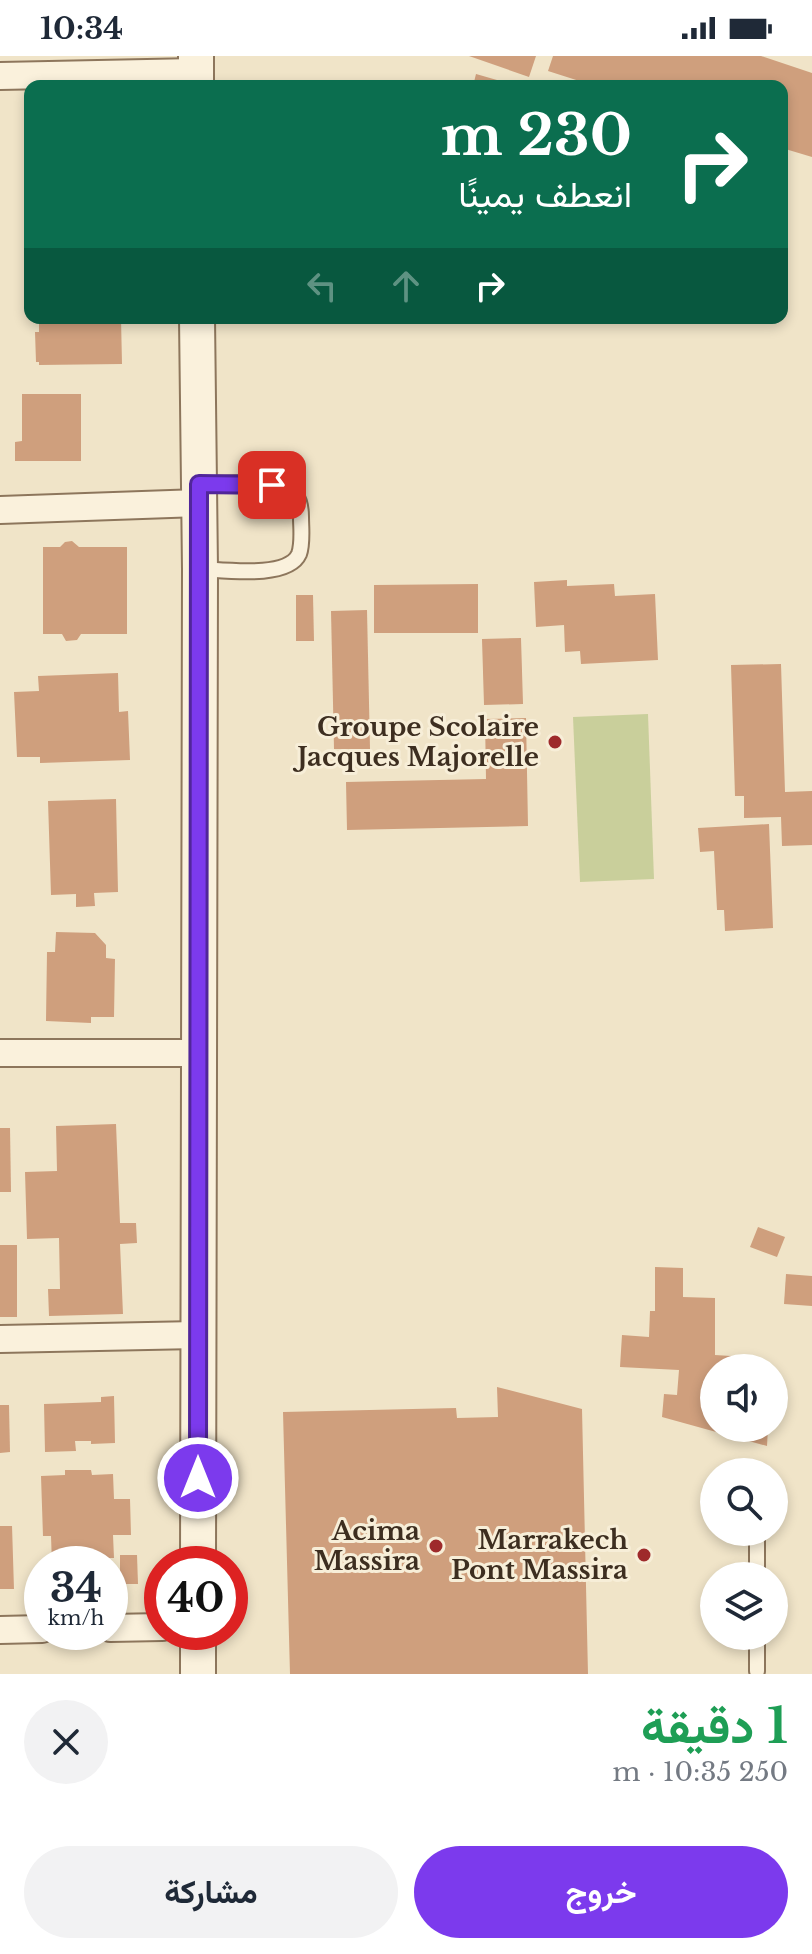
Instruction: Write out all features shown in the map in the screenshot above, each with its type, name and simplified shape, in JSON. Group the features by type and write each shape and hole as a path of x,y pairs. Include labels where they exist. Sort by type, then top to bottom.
{"street":[{"path":"0,76 196,71"},
{"path":"197,324 200,569 198,1546"},
{"path":"0,510 199,494"},
{"path":"0,1053 198,1053"},
{"path":"0,1339 197,1335"},
{"path":"0,1630 24,1629"},
{"path":"198,1650 198,1674"}],"lane":[{"path":"199,494 280,485 294,493 301,506 300,549 293,563 271,570 200,569"},
{"path":"757,1650 757,1671"}],"green space":[{"path":"648,714 654,879 580,882 573,717"}],"building":[{"path":"469,56 536,56 529,77"},
{"path":"553,56 761,56 812,73 812,157 788,150 788,80 576,80 548,71"},
{"path":"476,74 497,80 474,80"},
{"path":"39,324 121,324 122,364 39,365 36,362 35,332 39,332"},
{"path":"22,394 81,394 81,461 15,461 15,442 22,441"},
{"path":"72,541 79,547 127,547 127,634 81,634 77,640 66,641 62,634 43,634 43,547 60,547"},
{"path":"567,580 567,586 614,584 615,596 655,594 658,660 581,664 580,651 565,652 564,625 536,627 534,582"},
{"path":"478,584 478,633 374,633 374,585"},
{"path":"296,595 313,595 314,641 296,641"},
{"path":"367,610 370,749 334,749 331,611"},
{"path":"521,638 523,704 484,705 482,639"},
{"path":"781,664 785,792 812,791 812,845 782,846 781,817 744,818 744,796 735,796 731,665"},
{"path":"118,673 119,712 128,711 130,760 40,763 40,757 17,757 14,692 39,691 38,676"},
{"path":"526,718 528,826 347,830 346,782 486,779 485,719"},
{"path":"116,799 118,892 94,893 95,906 76,907 76,894 51,895 48,801"},
{"path":"769,824 773,928 725,931 724,910 717,910 714,851 700,852 698,828"},
{"path":"56,932 95,933 106,945 106,958 115,959 114,1017 91,1017 91,1023 46,1021 47,952 55,952"},
{"path":"116,1124 120,1223 136,1223 137,1243 120,1244 123,1314 49,1316 48,1289 60,1289 59,1238 27,1239 25,1172 57,1171 56,1126"},
{"path":"0,1128 10,1128 11,1192 0,1192"},
{"path":"758,1227 785,1237 777,1257 750,1247"},
{"path":"0,1245 17,1245 17,1317 0,1317"},
{"path":"655,1267 683,1268 683,1297 715,1298 715,1354 700,1354 700,1427 662,1417 664,1394 677,1395 679,1370 620,1367 622,1335 649,1337 650,1311 655,1311"},
{"path":"786,1274 812,1276 812,1306 784,1304"},
{"name":"Acima Massira","path":"497,1387 582,1409 588,1674 290,1674 283,1412 456,1408 457,1418 498,1417"},
{"path":"114,1396 115,1443 75,1441 76,1451 45,1452 44,1404 101,1402 101,1397"},
{"path":"0,1405 9,1405 10,1452 0,1453"},
{"path":"65,1470 91,1470 92,1475 113,1474 114,1499 130,1499 131,1535 113,1535 113,1546 51,1546 51,1536 43,1536 41,1476 65,1475"},
{"path":"0,1526 12,1526 14,1589 0,1589"},
{"path":"128,1555 137,1555 138,1584 128,1584"}],"place":[{"name":"Groupe Scolaire Jacques Majorelle","path":"555,742"},
{"name":"Acima Massira","path":"436,1546"},
{"name":"Marrakech Pont Massira","path":"644,1555"}],"route":[{"path":"198,1478 199,484 272,485"}]}
